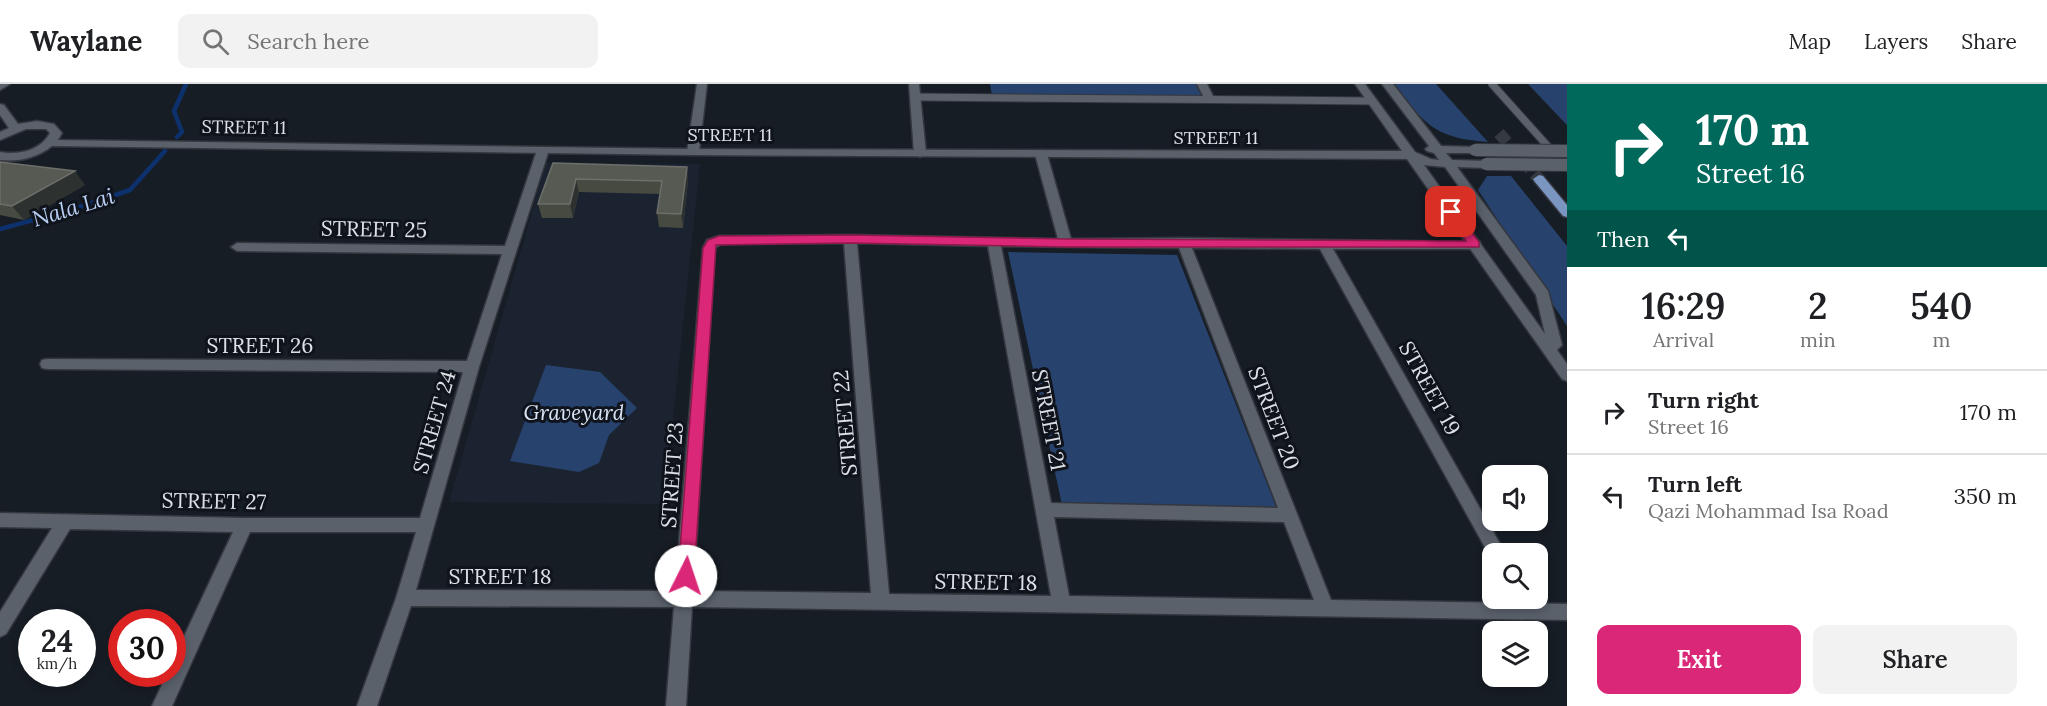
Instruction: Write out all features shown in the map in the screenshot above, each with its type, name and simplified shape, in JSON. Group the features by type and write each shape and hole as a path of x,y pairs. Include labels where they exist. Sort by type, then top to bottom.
{"main road":[{"path":"1539,179 1567,213"}],"street":[{"path":"0,87 5,84"},
{"path":"693,152 702,84"},
{"path":"914,84 920,153"},
{"path":"1202,84 1210,100"},
{"path":"1360,84 1413,155 1567,375"},
{"path":"1387,84 1449,164 1543,294 1555,344 1546,346"},
{"path":"0,107 16,129"},
{"path":"0,137 16,129 35,124 50,126 56,133 49,144 32,153 6,157 0,162"},
{"name":"STREET 11","path":"49,144 693,152 1413,155"},
{"path":"1413,155 1421,149 1567,151"},
{"name":"STREET 24","path":"367,706 405,598 472,367 543,150"},
{"path":"1041,154 1066,243"},
{"path":"1413,155 1429,163 1567,166"},
{"path":"850,239 1066,243 1475,244"},
{"name":"STREET 23","path":"676,706 709,248 712,243 719,240 850,239"},
{"name":"STREET 22","path":"850,239 881,603"},
{"name":"STREET 21","path":"994,241 1062,606"},
{"name":"STREET 20","path":"1183,242 1326,609"},
{"name":"STREET 19","path":"1324,244 1491,543"},
{"name":"STREET 25","path":"237,247 510,250"},
{"name":"STREET 26","path":"47,364 472,367"},
{"path":"1045,510 1289,515"},
{"name":"STREET 27","path":"0,520 244,525 426,525"},
{"path":"0,628 66,520"},
{"path":"162,706 244,525"},
{"name":"STREET 18","path":"405,598 685,599 1326,609 1482,606"},
{"name":"STREET 18","path":"1548,609 1567,612"}],"lane":[{"path":"1492,84 1567,166"},
{"path":"915,98 1372,101"}],"shaded area":[{"path":"546,163 700,164 664,504 449,502"}],"green space":[{"path":"990,84 1197,84 1203,97 992,95"},
{"path":"1394,84 1436,84 1488,142 1455,137 1433,127 1414,110"},
{"path":"1528,84 1567,84 1567,125 1564,122"},
{"path":"1487,176 1511,176 1567,246 1567,326 1478,190"},
{"path":"1008,252 1177,255 1277,509 1062,505"},
{"name":"Graveyard","path":"546,365 600,372 637,408 609,435 599,463 579,472 510,461"}],"building":[{"path":"0,162 75,171 12,206 0,204"},
{"path":"553,163 687,167 681,214 657,213 662,181 576,179 570,204 538,204"}],"waterway":[{"name":"Nala Lai","path":"177,137 182,132 174,111 186,84"},
{"name":"Nala Lai","path":"0,229 77,208 130,190 165,151"}],"tunnel":[{"path":"1499,133 1539,179"}],"route":[{"path":"686,576 709,248 712,243 719,240 850,239 1066,243 1475,244 1451,212"}]}
